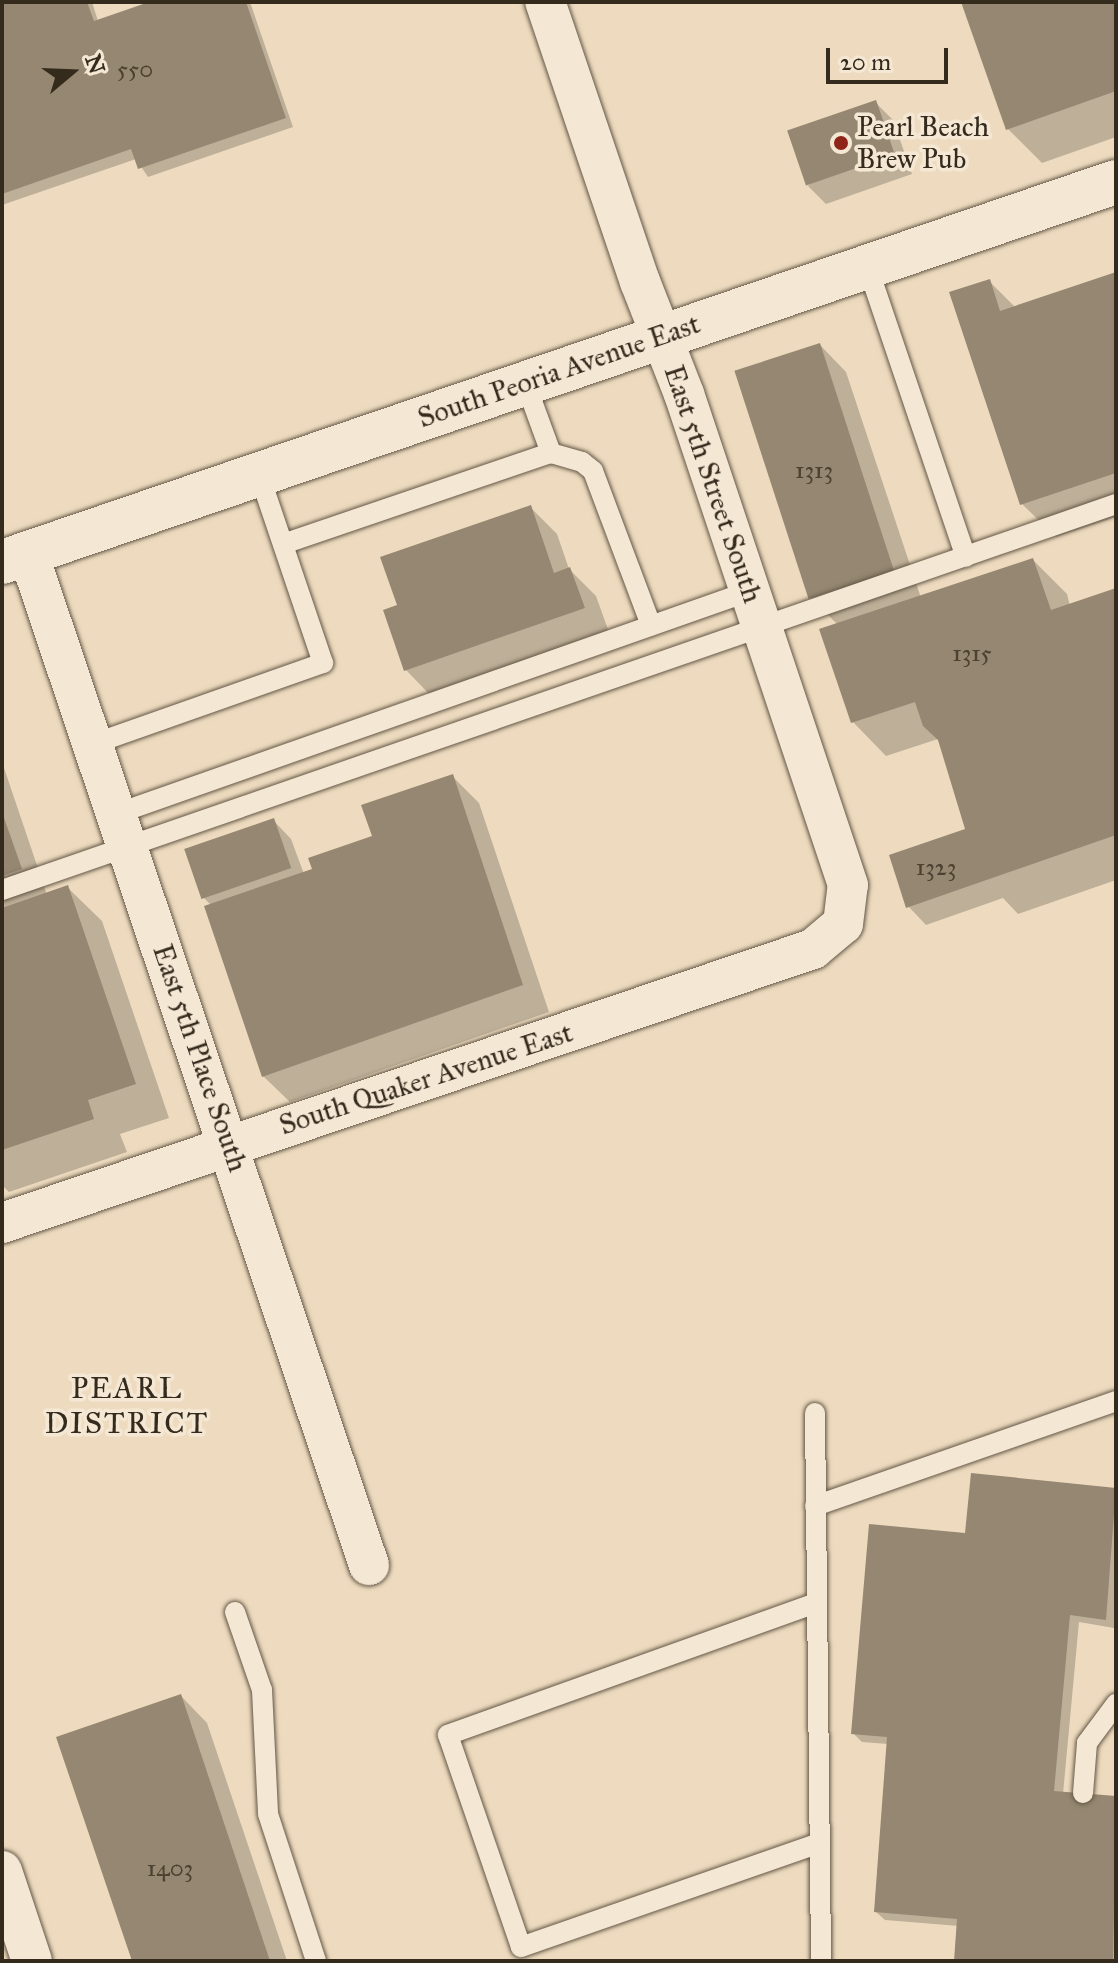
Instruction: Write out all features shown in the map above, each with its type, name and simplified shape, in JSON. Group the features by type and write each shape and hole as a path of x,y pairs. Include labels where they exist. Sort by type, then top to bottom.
{"main road":[{"name":"South Peoria Avenue East","path":"15,557 1116,182"}],"street":[{"name":"East 5th Street South","path":"545,2 750,591 848,885 843,924"},
{"name":"East 5th Place South","path":"15,557 93,744 231,1144 369,1565"},
{"name":"South Quaker Avenue East","path":"2,1223 813,949 843,924"},
{"path":"3,1879 32,1961"}],"lane":[{"path":"867,265 966,557"},
{"path":"525,382 551,453"},
{"path":"283,544 551,453 582,462 593,471 651,625"},
{"path":"93,744 323,663 259,474"},
{"path":"122,831 763,629 1116,504"},
{"path":"2,890 122,831 651,625 750,591"},
{"path":"815,1506 1116,1401"},
{"path":"815,1413 821,1961"},
{"path":"816,1603 448,1735 521,1947 819,1843"},
{"path":"235,1612 262,1690 268,1814 316,1961"},
{"path":"1083,1793 1087,1743 1116,1704"}],"building":[{"path":"2,2 87,2 94,21 149,2 246,2 286,118 138,169 131,149 2,194"},
{"path":"961,2 1116,2 1116,91 1006,130"},
{"name":"Pearl Beach Brew Pub","path":"876,100 895,155 806,185 787,131"},
{"path":"1116,272 1116,473 1020,505 949,292 990,279 1000,311"},
{"path":"820,343 894,571 809,599 734,371"},
{"path":"531,505 554,573 570,567 585,608 404,671 383,610 397,605 380,557"},
{"path":"1033,558 1051,610 1116,588 1116,835 906,908 889,855 965,829 938,740 923,726 915,702 851,723 819,629"},
{"path":"453,774 523,985 262,1077 204,906 312,869 308,858 372,836 361,805"},
{"path":"2,812 22,869 2,876"},
{"path":"274,818 291,868 201,899 184,849"},
{"path":"68,885 136,1084 88,1100 94,1119 2,1150 2,908"},
{"path":"971,1473 1116,1488 1106,1620 1070,1615 1054,1791 1116,1796 1113,1961 954,1961 957,1919 874,1912 887,1737 851,1734 869,1524 965,1533"},
{"path":"181,1694 270,1961 132,1961 56,1737"}],"place":[{"name":"Pearl Beach Brew Pub","path":"841,143"}],"district":[{"name":"PEARL DISTRICT","path":"127,1405"}]}
